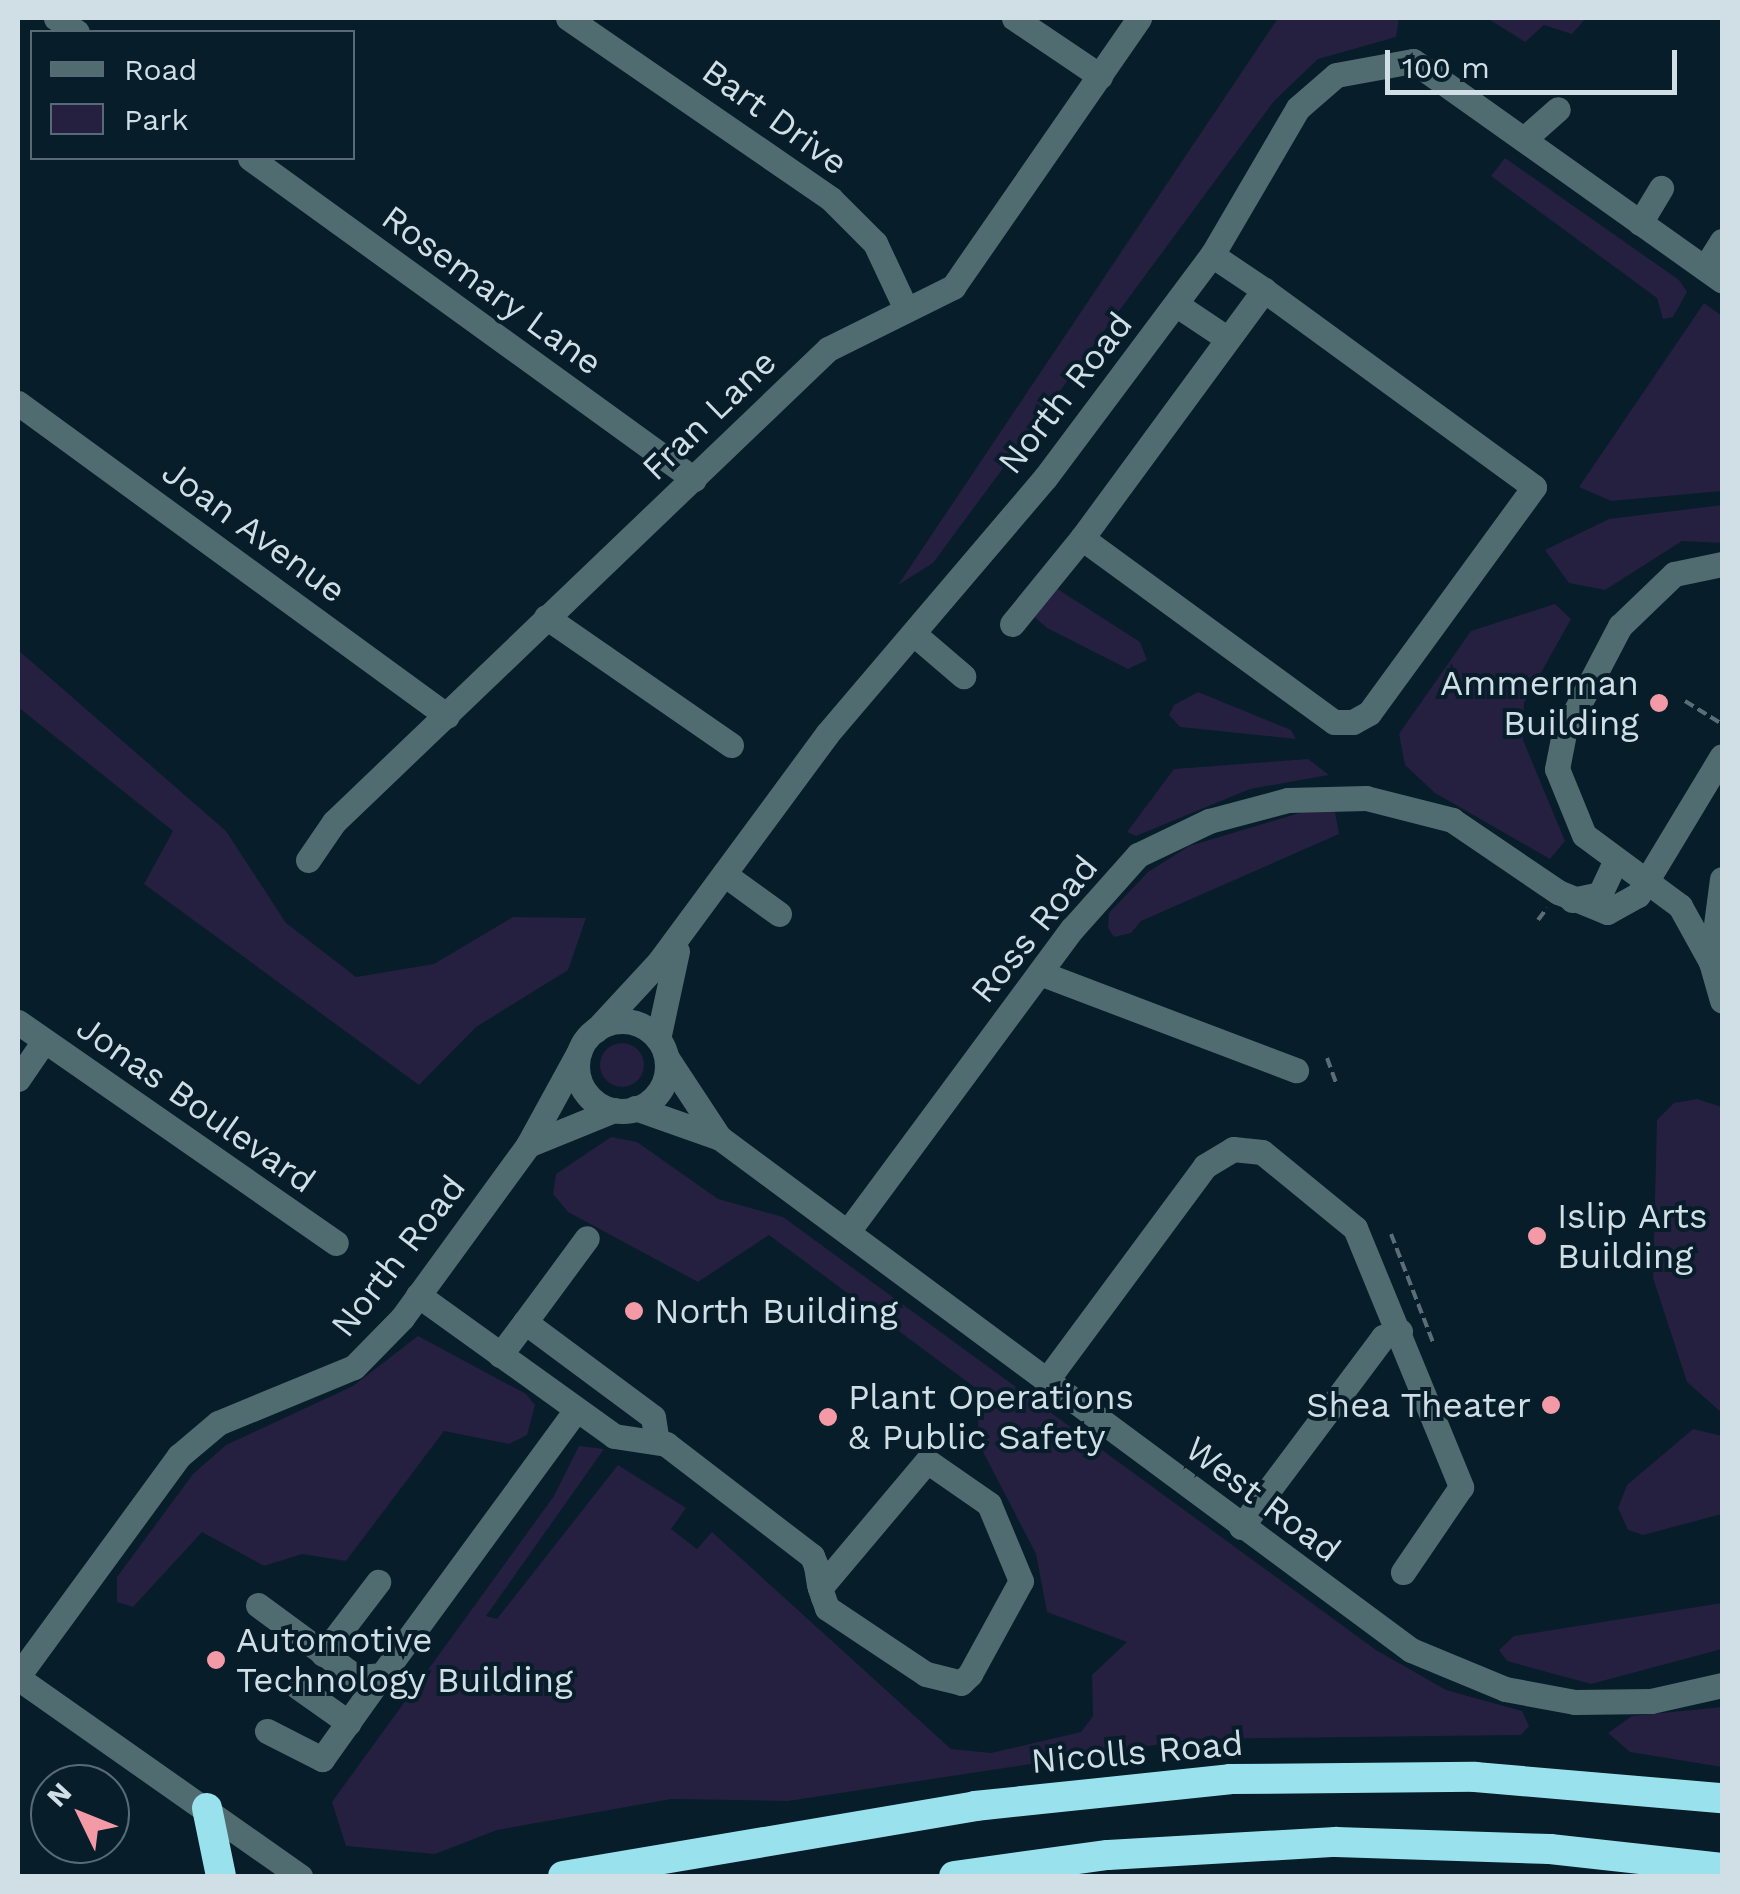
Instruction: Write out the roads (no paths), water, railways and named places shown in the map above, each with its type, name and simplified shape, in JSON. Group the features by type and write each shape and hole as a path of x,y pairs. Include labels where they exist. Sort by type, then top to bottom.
{"highway":[{"path":"1476,1777 1610,1768 1722,1780"},
{"name":"Nicolls Road","path":"564,1876 1114,1788 1476,1777 1722,1798"},
{"path":"208,1808 221,1876"},
{"path":"954,1876 1108,1854 1336,1842 1550,1849 1722,1868"}],"street":[{"name":"Bart Drive","path":"568,18 830,199 875,243 905,307"},
{"path":"1014,18 1100,76"},
{"name":"Fran Lane","path":"308,860 334,822 828,349 905,307 952,287 972,264 1139,18"},
{"name":"North Road","path":"18,1677 179,1456 218,1422 354,1367 418,1295 528,1145 588,1040 685,927 1177,305 1212,254 1298,108 1336,74 1413,61 1714,274"},
{"path":"1532,145 1558,109"},
{"name":"Rosemary Lane","path":"253,160 694,479"},
{"path":"1640,224 1661,188"},
{"path":"1714,274 1722,242"},
{"path":"1082,538 1334,722 1369,713 1534,487 1212,254"},
{"path":"1012,624 1082,538 1264,290"},
{"path":"1177,305 1228,339"},
{"name":"Joan Avenue","path":"18,403 448,716"},
{"path":"1722,564 1674,574 1635,608 1564,733 1562,796 1584,835 1680,906 1711,962 1722,1000"},
{"path":"546,617 730,745"},
{"path":"914,634 963,676"},
{"path":"1648,880 1722,756"},
{"name":"Ross Road","path":"849,1230 1040,972 1138,856 1209,821 1288,800 1366,798 1452,820 1572,900 1606,912 1624,904 1648,880"},
{"path":"1572,900 1600,894 1616,860"},
{"path":"724,874 779,914"},
{"path":"1711,962 1722,879"},
{"name":"North Road","path":"662,1048 685,927"},
{"path":"1040,972 1296,1070"},
{"path":"528,1145 624,1109 662,1088 662,1048 624,1020 588,1040 584,1090 624,1109"},
{"name":"Jonas Boulevard","path":"18,1022 336,1242"},
{"path":"18,1079 44,1041"},
{"name":"West Road","path":"662,1048 720,1138"},
{"name":"West Road","path":"624,1109 720,1138 1411,1650 1505,1689 1607,1705 1722,1685"},
{"path":"1046,1381 1205,1166 1232,1150 1262,1152 1342,1210 1400,1331 1461,1486 1404,1572"},
{"path":"500,1355 588,1238"},
{"path":"418,1295 576,1410 621,1439 657,1442 802,1546 827,1608 897,1658 961,1683 1014,1607 1018,1569 973,1488 933,1461 917,1466 820,1588"},
{"path":"525,1322 653,1417 657,1442"},
{"path":"1240,1526 1383,1337 1400,1331"},
{"path":"267,1731 322,1758 576,1410"},
{"path":"323,1654 378,1582"},
{"path":"258,1605 356,1677 382,1675"},
{"path":"18,1677 300,1876"},
{"path":"298,1687 349,1723"}],"place":[{"name":"Ammerman Building","path":"1659,703"},
{"name":"Islip Arts Building","path":"1537,1236"},
{"name":"North Building","path":"634,1311"},
{"name":"Shea Theater","path":"1551,1405"},
{"name":"Plant Operations & Public Safety","path":"828,1417"},
{"name":"Automotive Technology Building","path":"216,1660"}]}
